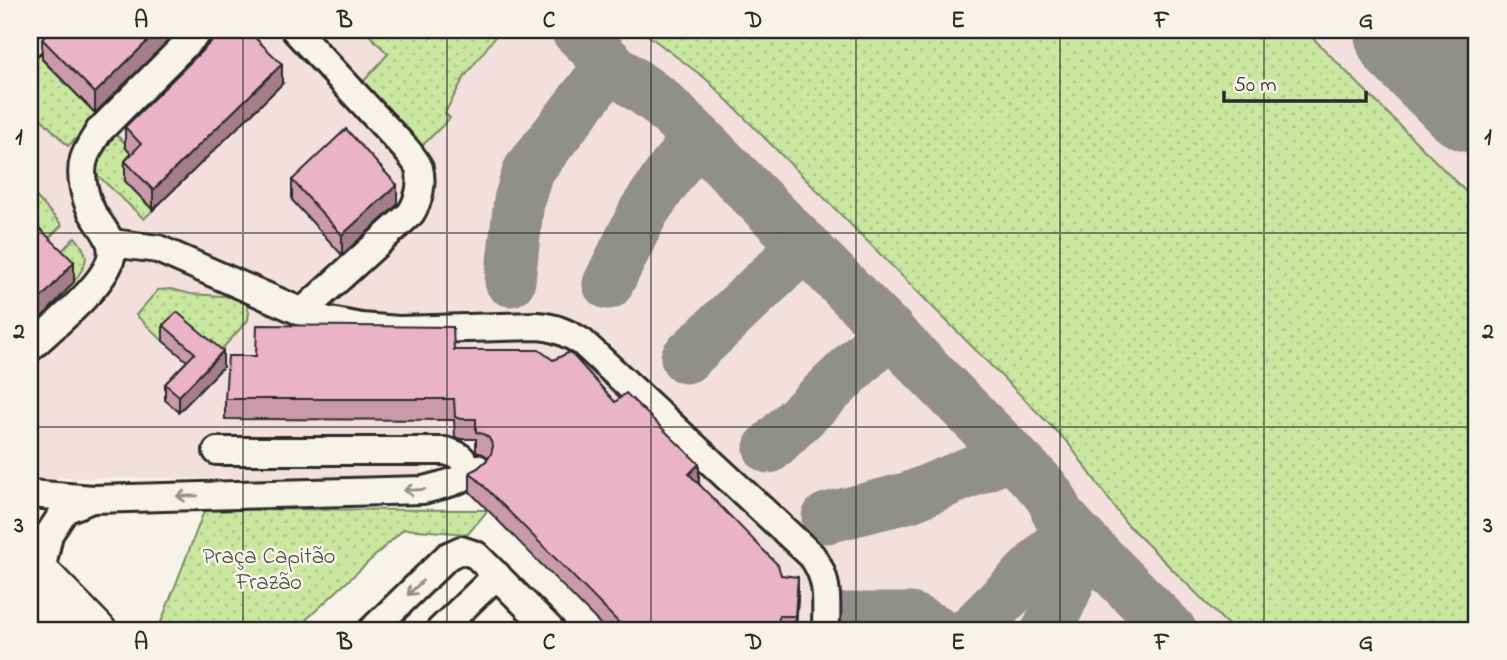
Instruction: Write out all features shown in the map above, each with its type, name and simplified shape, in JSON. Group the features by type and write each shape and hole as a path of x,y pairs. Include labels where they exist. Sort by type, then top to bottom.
{"main road":[{"path":"34,571 99,630"}],"street":[{"path":"30,43 44,30"},
{"path":"30,348 93,288 111,259 112,243 92,211 82,174 83,161 99,131 200,30"},
{"path":"295,30 405,148 418,166 420,182 418,202 411,213 302,312"},
{"path":"112,243 158,250 325,320 361,327 399,330 553,327 576,338 812,556 821,568 825,583 826,630"},
{"path":"30,494 93,499 423,490 452,483 473,472 456,454 445,451 217,451"},
{"path":"34,571 50,534 65,510 93,499"},
{"path":"372,630 448,556 461,550 476,555 551,630"},
{"path":"440,630 497,575"}],"shaded area":[{"path":"30,30 1477,30 1477,630 606,630 470,492 478,483 476,439 445,440 445,468 421,468 421,479 30,478 30,362 99,293 76,279 30,330"}],"green space":[{"path":"54,30 42,60 99,117 68,146 30,107 30,52"},
{"path":"364,30 499,30 463,79 445,113 450,118 420,148 361,84 388,54"},
{"path":"641,30 1305,30 1477,203 1477,630 1233,630 1126,523 1068,443 706,79"},
{"path":"110,129 127,145 125,147 141,164 125,181 153,210 144,219 92,170"},
{"path":"30,190 62,225 39,248 30,239"},
{"path":"75,237 84,250 86,260 74,282 52,261"},
{"path":"171,289 191,294 238,297 246,303 248,320 213,359 163,341 136,315 158,290"},
{"name":"Praça Capitão Frazão","path":"205,509 488,510 468,534 404,529 295,630 158,630"}],"building":[{"path":"52,30 159,30 95,93 42,39"},
{"path":"223,30 247,30 282,64 153,190 125,161 141,144 125,127"},
{"path":"346,129 397,185 342,235 292,180"},
{"path":"30,219 74,262 30,308"},
{"path":"177,312 223,351 179,396 165,384 195,353 163,325"},
{"path":"257,325 453,327 454,350 539,350 553,360 570,352 615,402 626,393 699,464 689,474 778,565 781,575 798,577 795,616 779,616 778,630 626,630 470,472 487,460 493,446 489,438 476,432 476,419 455,417 454,399 225,399 228,356 256,356"}],"taxiway":[{"path":"576,30 617,71 658,100 698,138 1043,487 1053,501 1057,513 1171,630"},
{"path":"510,281 519,200 528,171 610,65"},
{"path":"608,284 644,211 698,138"},
{"path":"686,358 805,245"},
{"path":"769,448 890,331"},
{"path":"827,518 910,497 1011,455"},
{"path":"972,630 1072,530"},
{"path":"1047,630 1072,573 1078,536"},
{"path":"848,618 911,618 936,630"}],"runway":[{"path":"1418,30 1477,89"}]}
